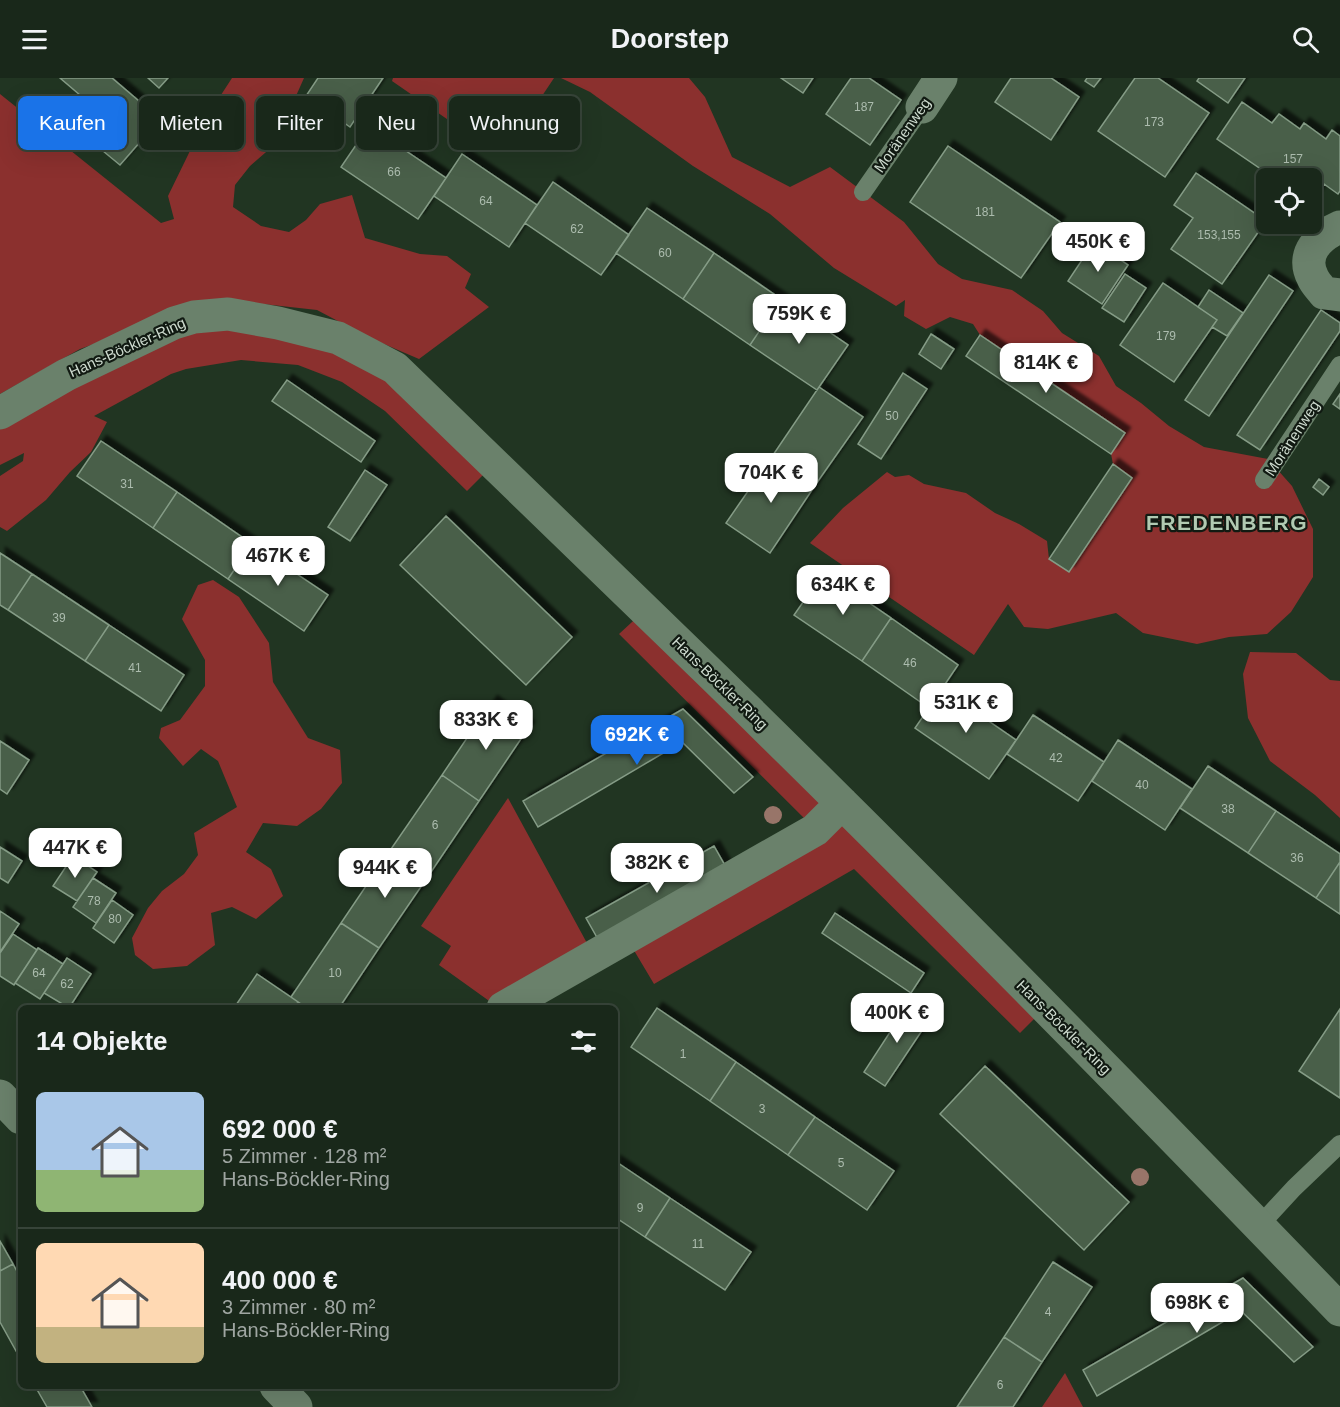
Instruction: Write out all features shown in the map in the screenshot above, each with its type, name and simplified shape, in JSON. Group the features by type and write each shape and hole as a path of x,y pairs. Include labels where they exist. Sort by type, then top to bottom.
{"street":[{"name":"Moränenweg","path":"922,107 941,78"},
{"path":"1340,227 1316,241 1309,260 1312,278 1324,293 1340,295"},
{"name":"Hans-Böckler-Ring","path":"0,413 66,375 174,323 194,317 228,314 278,323 338,338 395,368 842,803 1340,1310"},
{"path":"508,1005 815,830 842,803"},
{"path":"0,1096 18,1115"},
{"path":"279,1389 296,1407"}],"lane":[{"name":"Moränenweg","path":"863,192 922,107"},
{"name":"Moränenweg","path":"1264,480 1340,365"},
{"path":"1259,1226 1294,1188 1340,1144"}],"shaded area":[{"path":"232,78 304,78 296,96 256,96 256,150 268,150 250,166 235,185 233,207 261,226 289,232 306,220 320,204 352,195 365,238 420,254 447,256 471,274 465,288 489,307 419,359 370,338 317,310 263,304 130,331 80,349 0,394 0,94 18,108 18,150 70,150 161,223 174,219 168,196 190,150 244,150 244,96 220,96"},
{"path":"393,78 554,78 542,96 449,96 449,120 437,112 437,96 414,96 392,81"},
{"path":"561,78 689,78 705,97 732,157 790,187 830,167 904,222 938,264 962,279 1012,290 1043,311 1062,333 1099,356 1116,386 1169,426 1204,447 1268,459 1292,486 1313,529 1313,577 1291,612 1267,634 1229,637 1197,644 1143,633 1116,613 1048,629 1024,627 1008,604 974,655 810,543 843,508 887,472 895,477 909,475 924,484 966,493 995,513 1047,541 1049,559 1069,572 1132,478 1113,464 1111,454 1125,433 980,335 973,324 950,317 926,329 904,316 905,300 896,306 834,268 770,214 693,166 590,92"},
{"path":"174,323 338,338 494,464 467,491 385,411 342,382 298,365 241,360 186,369 171,374 94,416 107,422 91,452 46,500 7,531 0,527 0,476 23,461 24,453 0,465 0,413"},
{"path":"213,580 239,597 269,643 273,682 308,738 340,750 342,783 321,809 297,826 263,823 246,852 271,869 283,896 256,919 232,907 211,913 215,945 187,966 153,969 135,955 132,938 148,908 162,891 184,874 198,855 194,833 237,807 218,761 201,749 183,766 159,738 161,728 180,720 205,686 205,660 182,619 198,585"},
{"path":"645,610 1045,1008 1020,1033 854,869 654,984 626,937 815,829 619,634"},
{"path":"1250,652 1296,653 1330,680 1340,681 1340,818 1315,795 1270,761 1248,718 1243,674"},
{"path":"508,798 594,956 504,1005 495,1005 439,965 451,946 421,926"},
{"path":"1065,1373 1083,1407 1042,1407"}],"building":[{"path":"60,78 112,78 139,101 139,143 120,165 103,151 127,150 127,96 81,96"},
{"path":"148,78 168,78 159,88"},
{"path":"318,78 383,78 371,96 356,96 356,118 350,127 344,123 344,96 306,96"},
{"path":"781,78 813,78 803,93"},
{"path":"851,78 869,78 901,100 870,145 826,114"},
{"path":"1011,78 1051,78 1079,97 1051,140 995,102"},
{"path":"1087,78 1101,78 1094,87 1085,81"},
{"path":"1135,78 1158,78 1209,113 1165,177 1098,131"},
{"path":"1199,78 1245,78 1228,103 1197,81"},
{"path":"1242,102 1272,123 1279,114 1300,129 1304,123 1326,139 1332,130 1340,136 1340,191 1338,194 1324,184 1322,187 1322,168 1259,168 1217,139"},
{"path":"356,145 356,150 405,150 446,178 418,219 341,167"},
{"path":"948,146 1060,222 1021,278 910,202"},
{"path":"462,154 537,205 509,247 434,196"},
{"path":"1196,173 1256,214 1257,234 1222,284 1171,249 1193,218 1174,205"},
{"path":"553,182 629,235 601,275 525,223"},
{"path":"647,208 714,253 683,299 616,253"},
{"path":"1094,242 1128,265 1102,304 1068,281"},
{"path":"714,253 781,299 750,345 683,299"},
{"path":"1125,274 1146,288 1124,322 1102,308"},
{"path":"1269,275 1293,291 1209,416 1185,400"},
{"path":"1163,283 1217,320 1174,382 1120,345"},
{"path":"1209,290 1243,313 1227,336 1212,327 1217,320 1198,307"},
{"path":"781,299 848,345 817,390 750,345"},
{"path":"1321,310 1340,323 1340,331 1260,450 1237,435"},
{"path":"931,334 954,349 941,369 919,354"},
{"path":"980,335 1125,433 1111,454 966,356"},
{"path":"903,373 927,389 881,459 858,444"},
{"path":"287,380 375,441 361,462 272,401"},
{"path":"819,387 863,417 816,484 773,455"},
{"path":"1340,394 1340,409 1333,404"},
{"path":"101,441 177,492 153,528 77,476"},
{"path":"773,455 816,484 770,553 726,523"},
{"path":"1113,464 1132,478 1069,572 1049,559"},
{"path":"365,470 387,485 350,541 328,527"},
{"path":"1319,479 1329,487 1323,495 1313,487"},
{"path":"177,492 252,544 228,579 153,528"},
{"path":"446,516 572,637 526,685 400,565"},
{"path":"252,544 328,595 304,631 228,579"},
{"path":"0,553 32,574 8,610 0,605"},
{"path":"824,572 891,618 862,661 794,615"},
{"path":"32,574 109,625 85,661 8,610"},
{"path":"891,618 958,665 929,708 862,661"},
{"path":"109,625 184,675 161,711 85,661"},
{"path":"942,689 1016,740 989,779 915,728"},
{"path":"492,701 529,727 479,801 442,775"},
{"path":"683,709 753,777 734,793 682,742 538,827 523,801"},
{"path":"1033,715 1104,762 1078,801 1007,754"},
{"path":"1118,740 1192,789 1165,830 1092,781"},
{"path":"0,741 29,760 7,794 0,789"},
{"path":"1208,766 1276,811 1248,853 1180,808"},
{"path":"442,775 479,801 429,875 391,849"},
{"path":"1276,811 1340,854 1340,862 1316,898 1248,853"},
{"path":"714,846 727,869 599,941 586,918"},
{"path":"0,847 22,861 8,883 0,878"},
{"path":"391,849 429,875 379,948 341,923"},
{"path":"73,856 97,872 77,901 53,886"},
{"path":"1340,862 1340,914 1316,898"},
{"path":"93,878 116,893 96,923 73,907"},
{"path":"112,900 133,915 114,943 93,928"},
{"path":"0,911 19,924 0,952"},
{"path":"835,913 924,973 911,993 822,933"},
{"path":"341,923 379,948 341,1005 303,1005 291,997"},
{"path":"13,934 37,950 14,985 0,976 0,953"},
{"path":"38,948 63,964 40,999 15,983"},
{"path":"67,958 91,974 71,1005 64,1005 44,993"},
{"path":"257,974 298,1002 296,1005 236,1005"},
{"path":"909,1003 931,1017 885,1086 864,1072"},
{"path":"657,1008 736,1062 710,1101 631,1047"},
{"path":"1340,1009 1340,1098 1299,1071"},
{"path":"736,1062 815,1117 788,1155 710,1101"},
{"path":"985,1066 1129,1202 1084,1250 940,1114"},
{"path":"815,1117 894,1171 867,1210 788,1155"},
{"path":"618,1163 670,1198 645,1237 618,1219"},
{"path":"670,1198 751,1252 725,1290 645,1237"},
{"path":"0,1241 13,1264 0,1271"},
{"path":"1053,1262 1092,1287 1042,1362 1004,1337"},
{"path":"13,1264 18,1273 18,1355 0,1322 0,1271"},
{"path":"1243,1278 1313,1347 1294,1362 1241,1311 1097,1396 1083,1370"},
{"path":"1004,1337 1042,1362 1013,1407 957,1407"},
{"path":"37,1389 82,1389 92,1407 47,1407"}],"district":[{"name":"FREDENBERG","path":"1227,522"}]}
